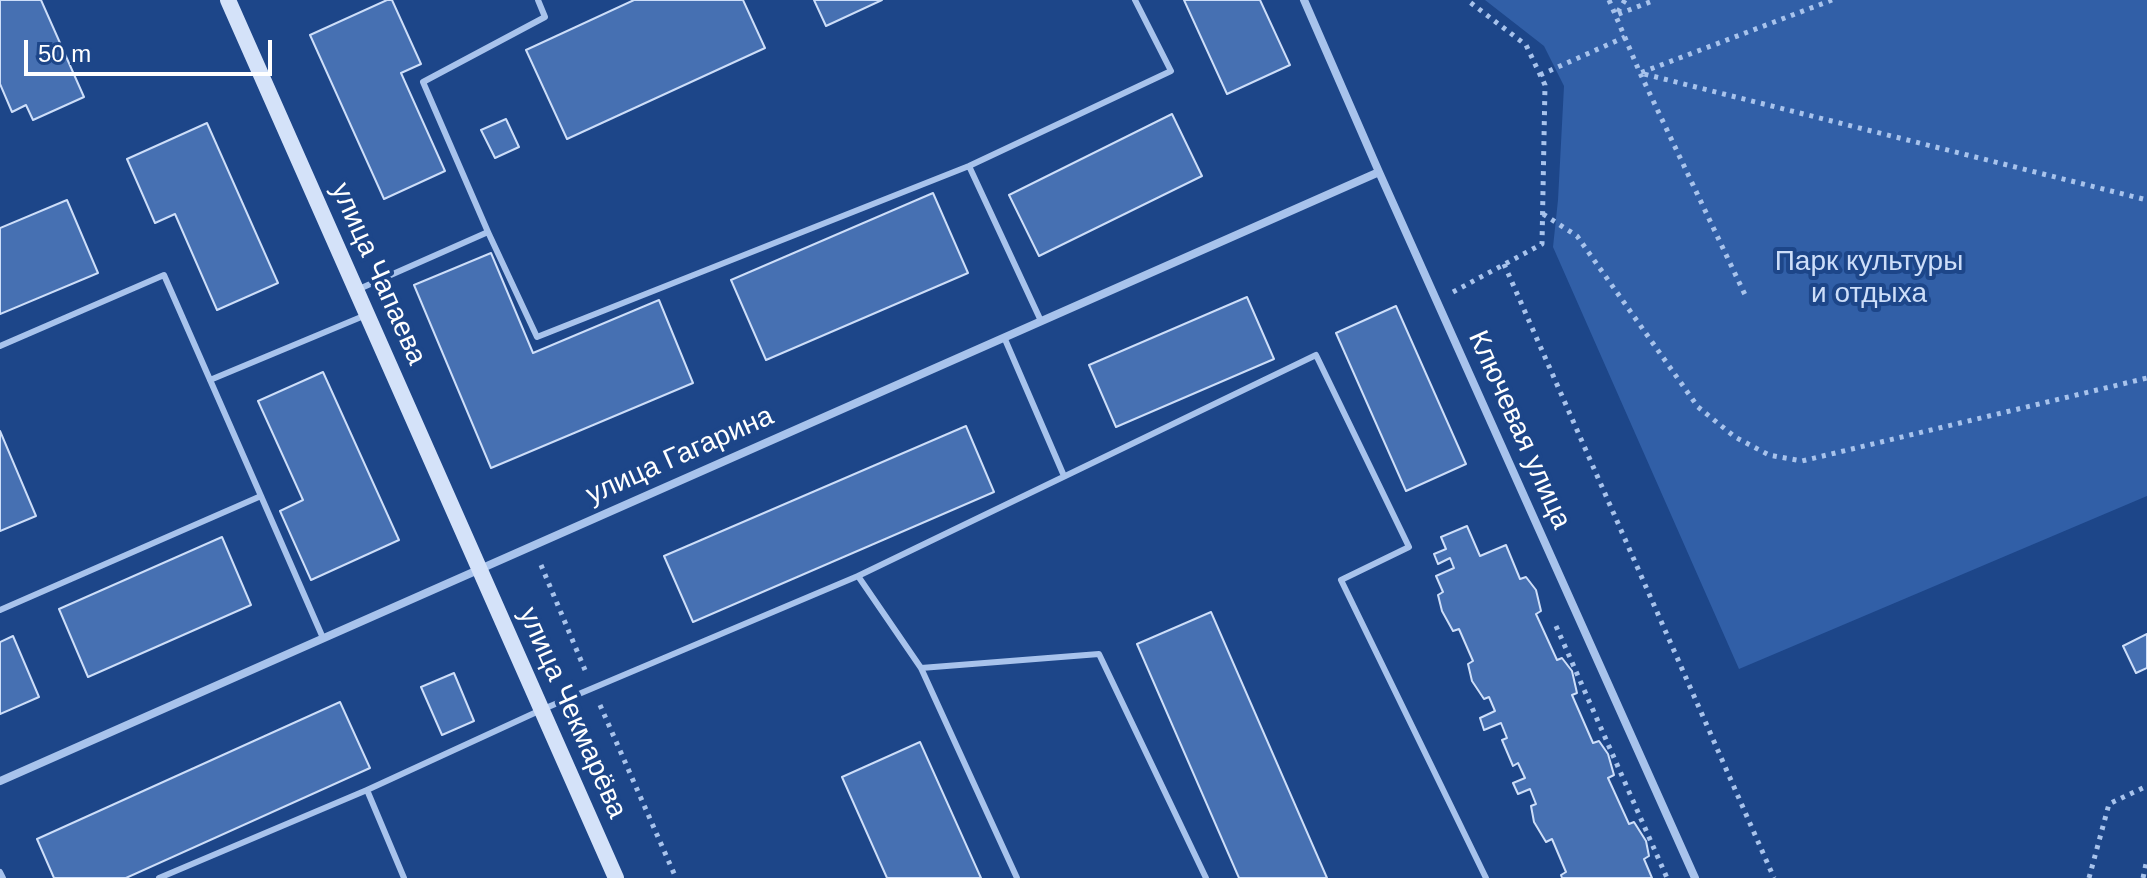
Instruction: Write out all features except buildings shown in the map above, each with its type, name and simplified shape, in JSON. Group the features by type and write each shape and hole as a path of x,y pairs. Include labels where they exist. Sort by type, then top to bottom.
{"main road":[{"name":"улица Чапаева","path":"228,0 480,569"},
{"name":"улица Чекмарёва","path":"480,569 616,878"}],"street":[{"name":"Ключевая улица","path":"1304,0 1695,878"},
{"name":"улица Гагарина","path":"0,781 1379,172"}],"lane":[{"path":"538,0 545,17 423,82 537,337 969,166 1171,71 1135,0"},
{"path":"969,166 1041,321"},
{"path":"356,290 488,232"},
{"path":"0,346 164,275 323,638"},
{"path":"210,380 367,315"},
{"path":"1004,337 1064,476"},
{"path":"159,878 367,790 541,710 858,576 1316,355 1409,547 1341,580 1486,878"},
{"path":"0,610 261,496"},
{"path":"858,576 921,668 1017,878"},
{"path":"921,668 1099,654 1206,878"},
{"path":"367,790 404,878"},
{"path":"0,872 3,878"}],"path":[{"path":"1453,292 1542,244 1545,85 1526,45 1467,0"},
{"path":"1609,0 1640,73 1747,299"},
{"path":"1616,15 1625,0"},
{"path":"1616,15 1655,0"},
{"path":"1640,73 1832,0"},
{"path":"1540,75 1625,37"},
{"path":"1640,73 2147,200"},
{"path":"1543,214 1577,236 1698,407 1735,437 1769,455 1802,461 2147,378"},
{"path":"1504,264 1774,878"},
{"path":"533,545 676,878"},
{"path":"2089,878 2109,804 2147,786"},
{"path":"2143,878 2147,859"}],"green space":[{"name":"Парк культуры и отдыха","path":"1485,0 2147,0 2147,496 1739,669 1553,247 1564,86 1544,46"}]}
